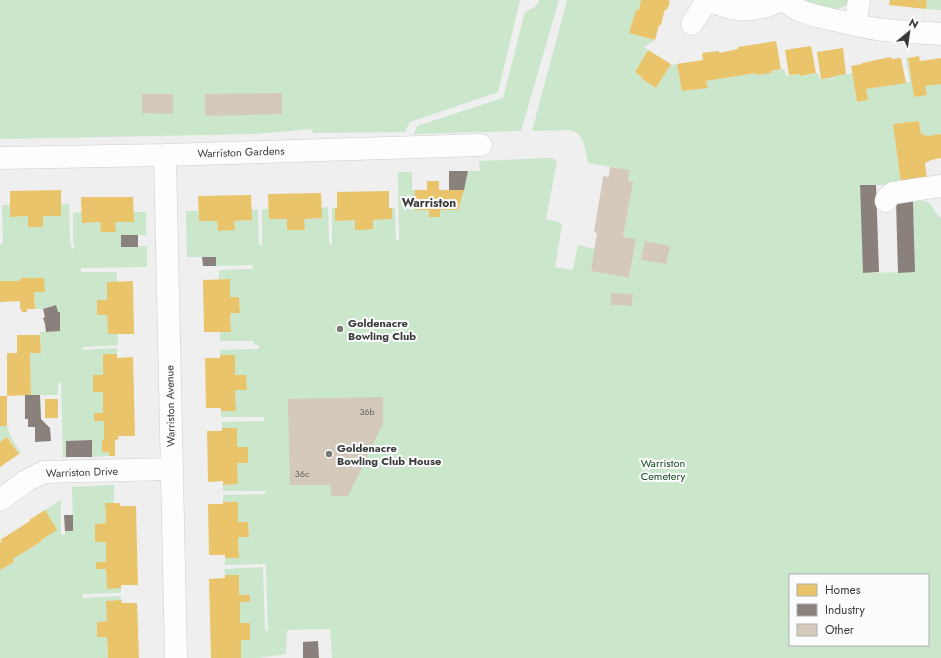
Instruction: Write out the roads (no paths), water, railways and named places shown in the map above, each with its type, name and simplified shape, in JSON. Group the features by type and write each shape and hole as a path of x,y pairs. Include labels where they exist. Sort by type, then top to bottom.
{"street":[{"path":"692,24 708,0 726,7 747,10 766,6 780,0"},
{"path":"785,0 788,4 798,10 855,25 877,29 941,34"},
{"path":"855,25 859,0"},
{"name":"Warriston Gardens","path":"0,158 165,155 481,145"},
{"name":"Warriston Avenue","path":"165,155 176,658"},
{"path":"886,201 889,195 893,193 941,186"},
{"name":"Warriston Drive","path":"0,500 26,481 44,472 171,469"}],"place":[{"name":"Goldenacre Bowling Club","path":"340,329"},
{"name":"Goldenacre Bowling Club House","path":"329,454"}],"district":[{"name":"Warriston","path":"429,203"}],"park label":[{"name":"Warriston Cemetery","path":"663,469"}]}
